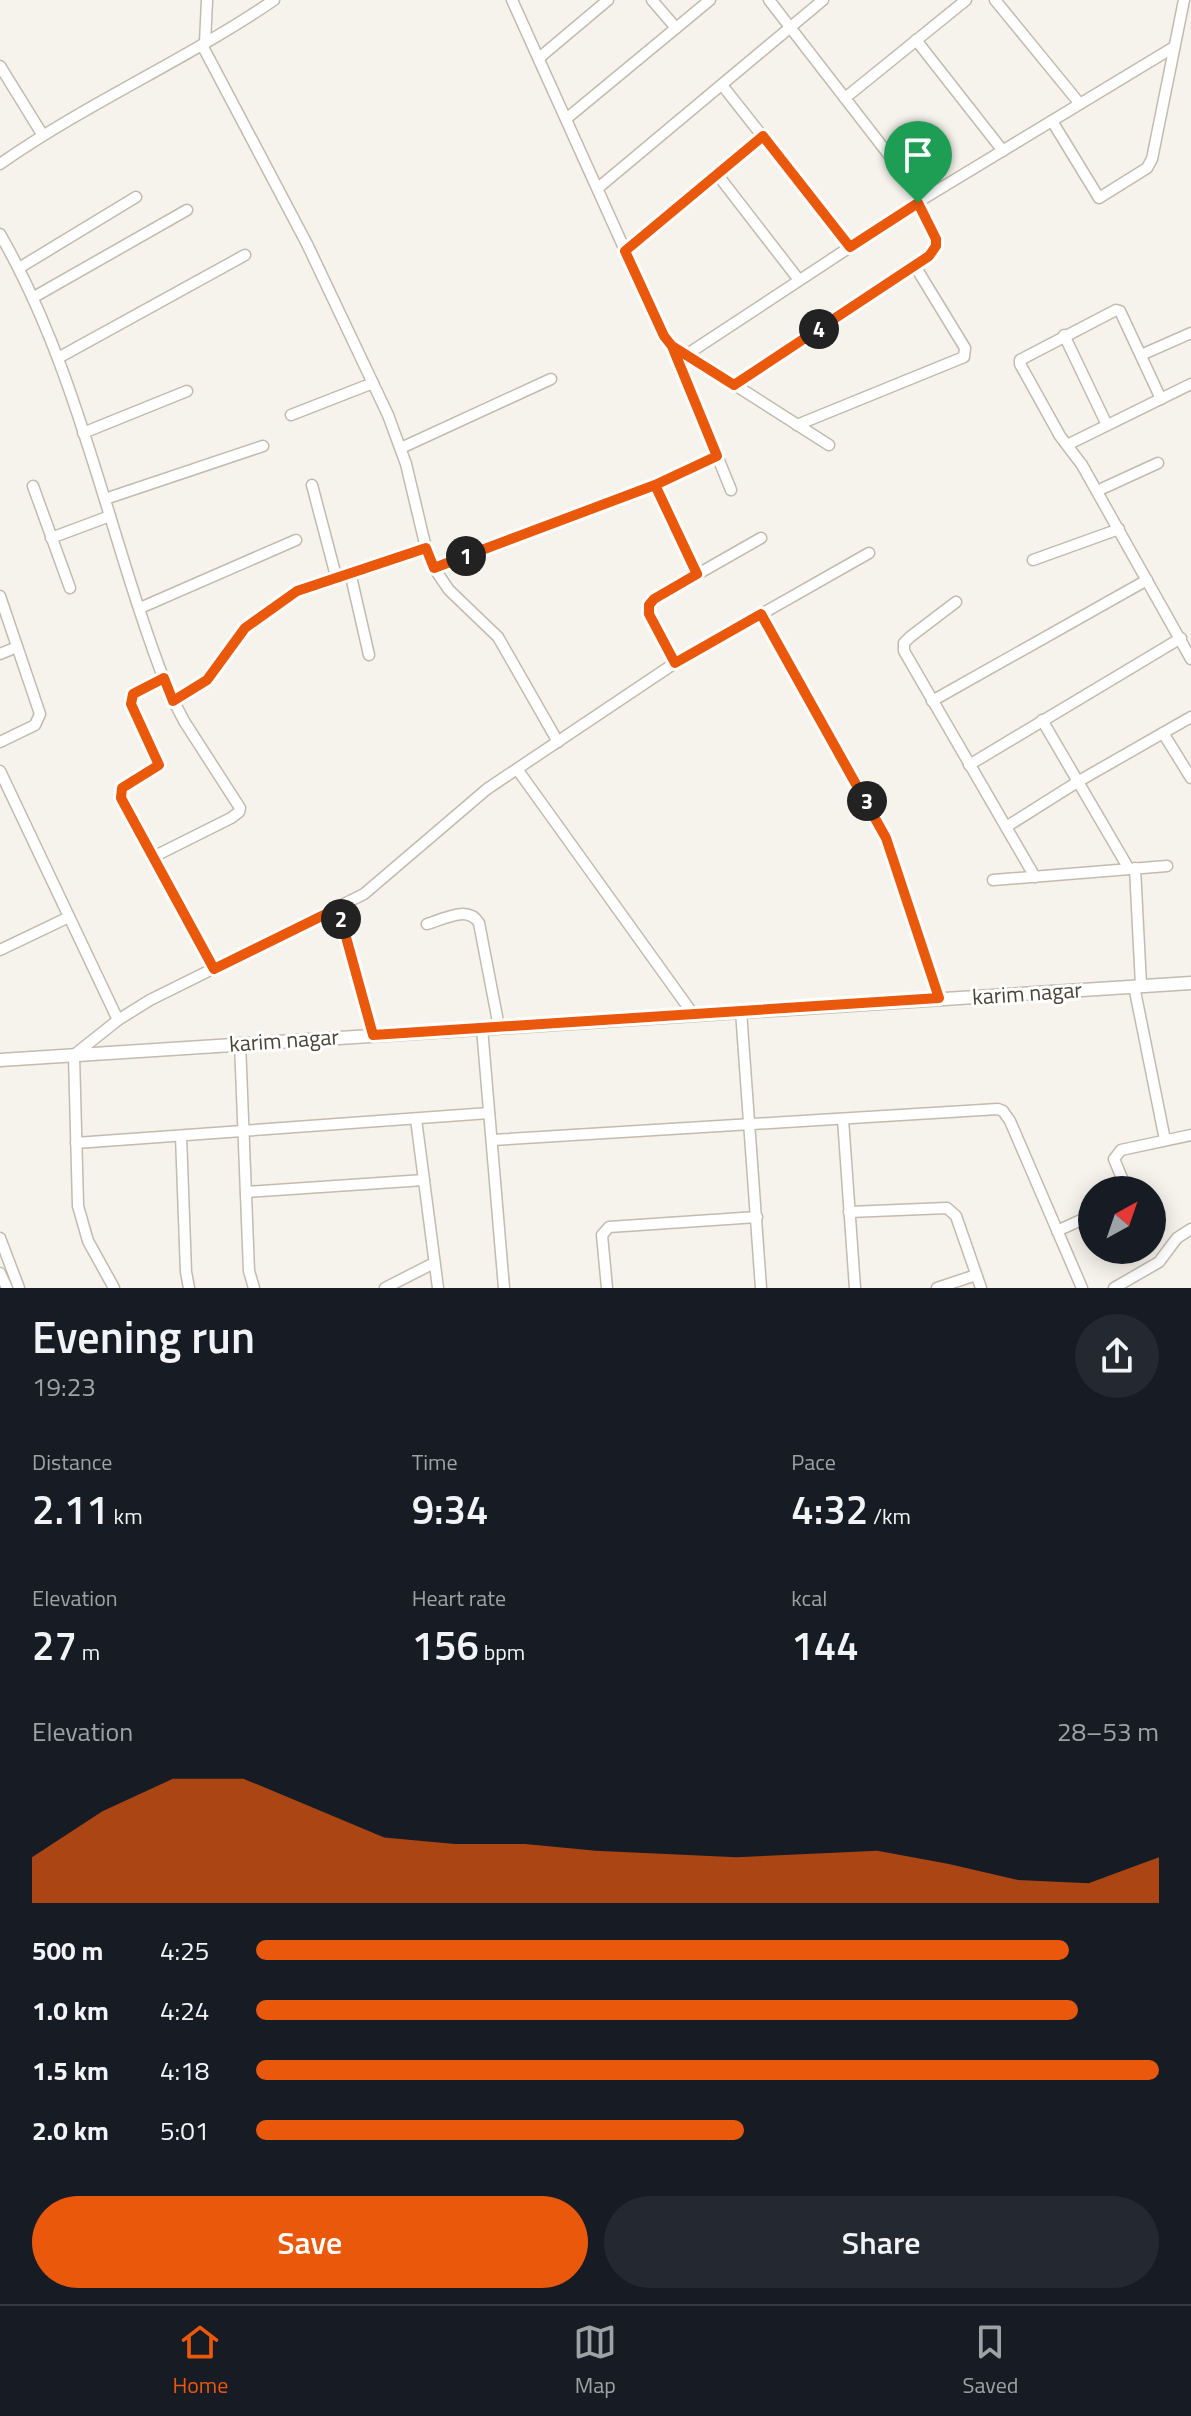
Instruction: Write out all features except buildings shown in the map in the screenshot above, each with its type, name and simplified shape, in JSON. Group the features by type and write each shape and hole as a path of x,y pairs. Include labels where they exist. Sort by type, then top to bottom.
{"street":[{"path":"207,0 204,44 373,383 401,448 426,548 434,568 449,590 498,637 558,742"},
{"path":"0,164 42,134 204,44 274,0"},
{"path":"512,0 664,336 672,346 731,490"},
{"path":"539,58 608,0"},
{"path":"652,0 676,28"},
{"path":"566,119 710,0"},
{"path":"734,385 915,266 929,256 936,246 921,201 769,0"},
{"path":"598,188 823,0"},
{"path":"845,98 966,0"},
{"path":"995,0 1080,104"},
{"path":"1052,121 1096,196 1102,198 1151,164 1184,0"},
{"path":"916,40 1003,151"},
{"path":"686,355 921,201 1174,47"},
{"path":"0,66 42,134"},
{"path":"722,85 850,247"},
{"path":"625,251 763,136"},
{"path":"717,174 799,280"},
{"path":"19,268 136,197"},
{"path":"34,297 187,210"},
{"path":"0,234 34,297 58,358 173,701 240,808 231,818 153,857"},
{"path":"58,358 245,255"},
{"path":"797,425 964,357 965,348 915,266"},
{"path":"1161,399 1120,311 1116,310 1023,356 1020,364 1097,491 1191,659"},
{"path":"1141,355 1191,333"},
{"path":"1064,335 1107,425"},
{"path":"672,346 829,445"},
{"path":"401,448 551,379"},
{"path":"291,415 373,383"},
{"path":"1067,445 1191,384"},
{"path":"83,433 187,391"},
{"path":"105,499 263,446"},
{"path":"434,568 655,485 717,456"},
{"path":"1097,491 1158,463"},
{"path":"312,485 336,576"},
{"path":"655,485 697,574"},
{"path":"33,486 70,588"},
{"path":"51,538 110,516"},
{"path":"1033,560 1119,529"},
{"path":"675,663 649,614 649,605 654,599 761,538"},
{"path":"140,608 296,540"},
{"path":"173,701 212,676 249,624 302,588 426,548"},
{"path":"114,1288 88,1241 78,1206 74,1055 118,1020 150,1000 338,908 378,885 476,798 517,769 675,663 869,553"},
{"path":"350,572 369,655"},
{"path":"932,701 1147,580"},
{"path":"0,596 40,718 32,727 0,742"},
{"path":"956,602 904,643 904,651 1035,877"},
{"path":"761,614 886,838 939,998"},
{"path":"969,765 1181,638"},
{"path":"0,654 17,647"},
{"path":"164,678 136,691 130,701 159,765 120,791 121,798 214,969"},
{"path":"1006,827 1191,717"},
{"path":"1042,720 1132,868 1138,986 1165,1140"},
{"path":"1163,733 1191,778"},
{"path":"517,769 693,1014"},
{"path":"0,771 118,1020"},
{"path":"993,880 1167,866"},
{"path":"338,908 373,1035"},
{"path":"427,924 465,912 476,917 499,1027"},
{"path":"0,950 69,917"},
{"name":"karim nagar","path":"0,1060 1191,983"},
{"path":"741,1011 761,1288"},
{"path":"482,1028 504,1288"},
{"path":"240,1043 249,1271 254,1288"},
{"path":"492,1140 998,1109 1010,1121 1082,1288"},
{"path":"76,1143 489,1113"},
{"path":"416,1119 438,1288"},
{"path":"843,1119 855,1288"},
{"path":"1121,1176 1114,1159 1121,1150 1191,1135"},
{"path":"181,1136 189,1288"},
{"path":"246,1192 424,1180"},
{"path":"849,1212 947,1208 952,1211 981,1288"},
{"path":"607,1288 602,1235 609,1227 757,1217"},
{"path":"1057,1231 1078,1221"},
{"path":"1114,1288 1159,1262 1172,1243 1191,1229"},
{"path":"0,1238 19,1288"},
{"path":"385,1288 434,1263"},
{"path":"0,1273 7,1288"},
{"path":"937,1288 976,1275"}],"route":[{"path":"918,203 850,247 763,136 625,251 666,341 672,346 717,456 655,485 434,568 426,548 309,585 245,628 215,671 201,684 173,701 164,678 133,694 131,704 159,765 124,786 120,791 121,798 214,969 338,908 373,1035 939,998 886,838 761,614 675,663 649,614 649,605 654,599 697,574 655,485 717,456 672,346 734,385 934,252 936,239 918,203"}]}
